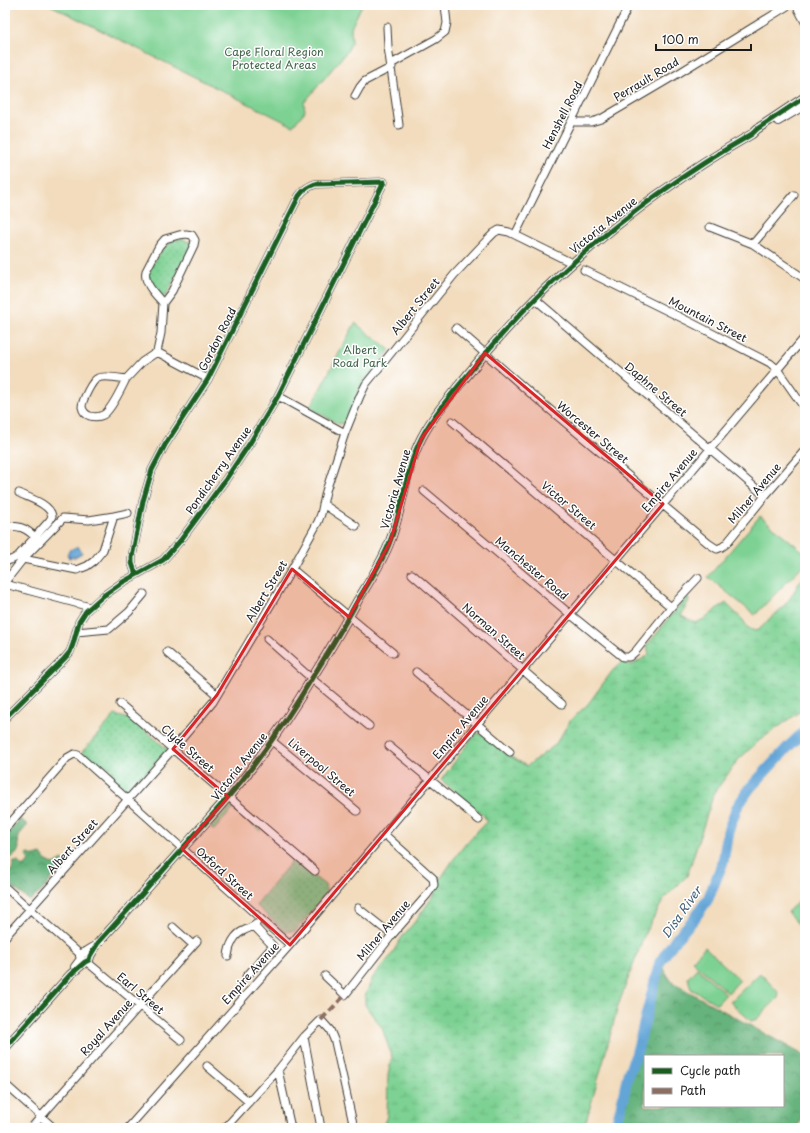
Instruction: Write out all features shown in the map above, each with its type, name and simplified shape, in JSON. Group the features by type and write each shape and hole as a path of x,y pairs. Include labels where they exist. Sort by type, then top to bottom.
{"street":[{"path":"355,96 365,81 436,39 445,32 447,23 445,5"},
{"name":"Henshell Road","path":"515,235 629,5"},
{"name":"Perrault Road","path":"571,122 591,122 601,119 789,5"},
{"path":"796,5 805,22"},
{"path":"387,27 398,125"},
{"name":"Victoria Avenue","path":"752,134 805,97"},
{"name":"Victoria Avenue","path":"5,1048 228,797 272,741 312,679 380,564 390,542 413,457 421,439 435,416 485,354 535,299 614,227 663,190 715,155 805,105"},
{"name":"Gordon Road","path":"136,574 132,563 132,557 143,502 152,470 165,445 208,379 300,196 309,186 315,184 384,182"},
{"name":"Pondicherry Avenue","path":"5,718 70,652 79,622 90,607 110,590 163,560 226,479 250,443 278,396 384,182"},
{"path":"753,244 794,195"},
{"path":"710,227 753,244 805,279"},
{"name":"Albert Street","path":"5,937 202,716 217,695 292,570 318,522 326,491 345,433 366,384 454,275 494,233 499,230 515,235"},
{"path":"126,379 99,377 96,379 85,398 82,407 84,412 94,417 105,413 121,390 126,379 142,362 157,352 161,333 163,303 172,291 194,245 195,240 192,235 179,235 165,239 159,246 146,271 145,275 147,282 163,303"},
{"path":"515,235 572,264"},
{"name":"Mountain Street","path":"584,270 764,360 777,369 805,409"},
{"name":"Daphne Street","path":"535,299 765,496"},
{"name":"Worcester Street","path":"456,328 708,543 718,549"},
{"name":"Empire Avenue","path":"128,1128 290,945 805,337"},
{"path":"157,352 208,379"},
{"path":"278,396 345,433"},
{"name":"Victor Street","path":"452,421 671,607"},
{"name":"Milner Avenue","path":"718,549 726,544 805,450"},
{"name":"Manchester Road","path":"424,491 623,657 628,658 635,652 671,607"},
{"path":"5,562 13,559 52,518 52,514 46,506 19,493"},
{"path":"323,504 356,526"},
{"path":"90,607 5,583 23,559 63,518 89,520 128,513"},
{"path":"23,559 77,570 87,566 94,561 103,550 114,516"},
{"path":"5,526 21,527 35,537"},
{"path":"292,570 393,653"},
{"name":"Norman Street","path":"412,574 562,704"},
{"path":"671,607 698,578"},
{"path":"76,632 109,629 130,612 144,594"},
{"path":"267,639 312,679 369,726"},
{"path":"168,652 217,695"},
{"path":"416,672 510,752"},
{"name":"Clyde Street","path":"120,704 315,870"},
{"name":"Liverpool Street","path":"272,741 357,811"},
{"path":"389,746 479,820"},
{"name":"Oxford Street","path":"5,829 67,758 74,754 80,756 290,945"},
{"name":"Milner Avenue","path":"325,976 345,995 434,884 433,878 384,834"},
{"name":"Earl Street","path":"5,887 139,1006 181,1040"},
{"path":"358,908 392,935"},
{"path":"228,956 230,944 235,938 243,930 254,926 260,919"},
{"path":"246,977 273,946 254,926"},
{"name":"Royal Avenue","path":"30,1128 195,943 173,927"},
{"path":"225,1128 321,1020 330,1030 334,1042 354,1128"},
{"path":"304,1038 321,1128"},
{"path":"207,1066 249,1102"},
{"path":"278,1070 291,1128"},
{"path":"5,1084 54,1128"}],"highlighted area":[{"path":"485,353 663,504 290,945 182,849 228,797 173,749 217,695 292,569 349,617 390,542 421,439"}],"green space":[{"name":"Cape Floral Region Protected Areas","path":"50,5 362,5 351,28 352,41 348,50 304,103 305,111 293,126"},
{"path":"176,239 184,239 188,242 191,240 192,245 166,296 162,296 153,287 147,275 162,251"},
{"name":"Albert Road Park","path":"355,323 390,350 360,387 345,423 339,424 310,408"},
{"path":"760,516 805,553 805,563 755,615 708,577"},
{"path":"805,573 805,707 760,740 739,759 714,793 687,876 664,899 645,933 618,1006 584,1128 382,1128 387,1116 388,1075 392,1057 382,1028 365,1005 365,996 373,977 390,957 402,937 434,895 439,881 453,860 467,842 487,821 483,815 441,780 476,733 484,735 508,755 527,766 555,745 570,721 588,704 613,670 624,661 632,665 649,655 647,645 681,603 688,597 689,601 681,616 696,623 709,616 716,609 726,603 743,620 748,628 755,631 762,627 770,618 780,611 791,597"},
{"path":"115,715 133,720 168,750 130,790 125,790 110,778 112,771 106,765 102,770 82,752"},
{"path":"231,805 262,829 260,831 234,809 214,830 210,827"},
{"path":"20,819 28,825 20,835 19,849 17,853 5,863 5,837"},
{"path":"29,854 34,856 41,854 45,860 55,865 62,859 64,862 44,889 30,901 5,881 5,868 11,872 14,862 18,862 23,867 29,861 26,855"},
{"path":"295,857 314,873 313,876 325,885 327,894 295,931 285,932 256,905"},
{"path":"805,896 805,932 788,911"},
{"path":"705,947 740,980 728,993 692,961"},
{"path":"660,962 668,977 675,984 805,1056 805,1108 797,1128 615,1128 628,1074 636,1055"},
{"path":"697,968 726,994 717,1004 691,989 688,978"},
{"path":"760,973 779,993 778,998 757,1019 751,1021 730,1002"}],"water":[{"path":"78,546 82,553 75,557 69,558 67,554 70,550"}],"waterway":[{"name":"Disa River","path":"615,1128 628,1074 636,1055 660,962 675,940 694,919 708,899 723,862 728,831 737,807 750,788 805,731"}],"marked path":[{"path":"321,1020 345,995"}],"cycle path":[{"path":"5,1048 70,975 89,960 98,943 232,792 278,731 324,659 382,559 394,531 411,463 422,437 444,404 499,337 564,270 635,211 672,184 711,158 752,134 757,129 805,97"},
{"path":"5,718 70,652 79,622 86,611 103,596 123,582 163,560 180,541 226,479 250,443 278,396 384,182 315,184 306,188 299,196 208,379 165,445 152,470 143,501 132,557 132,563 136,575"}]}
